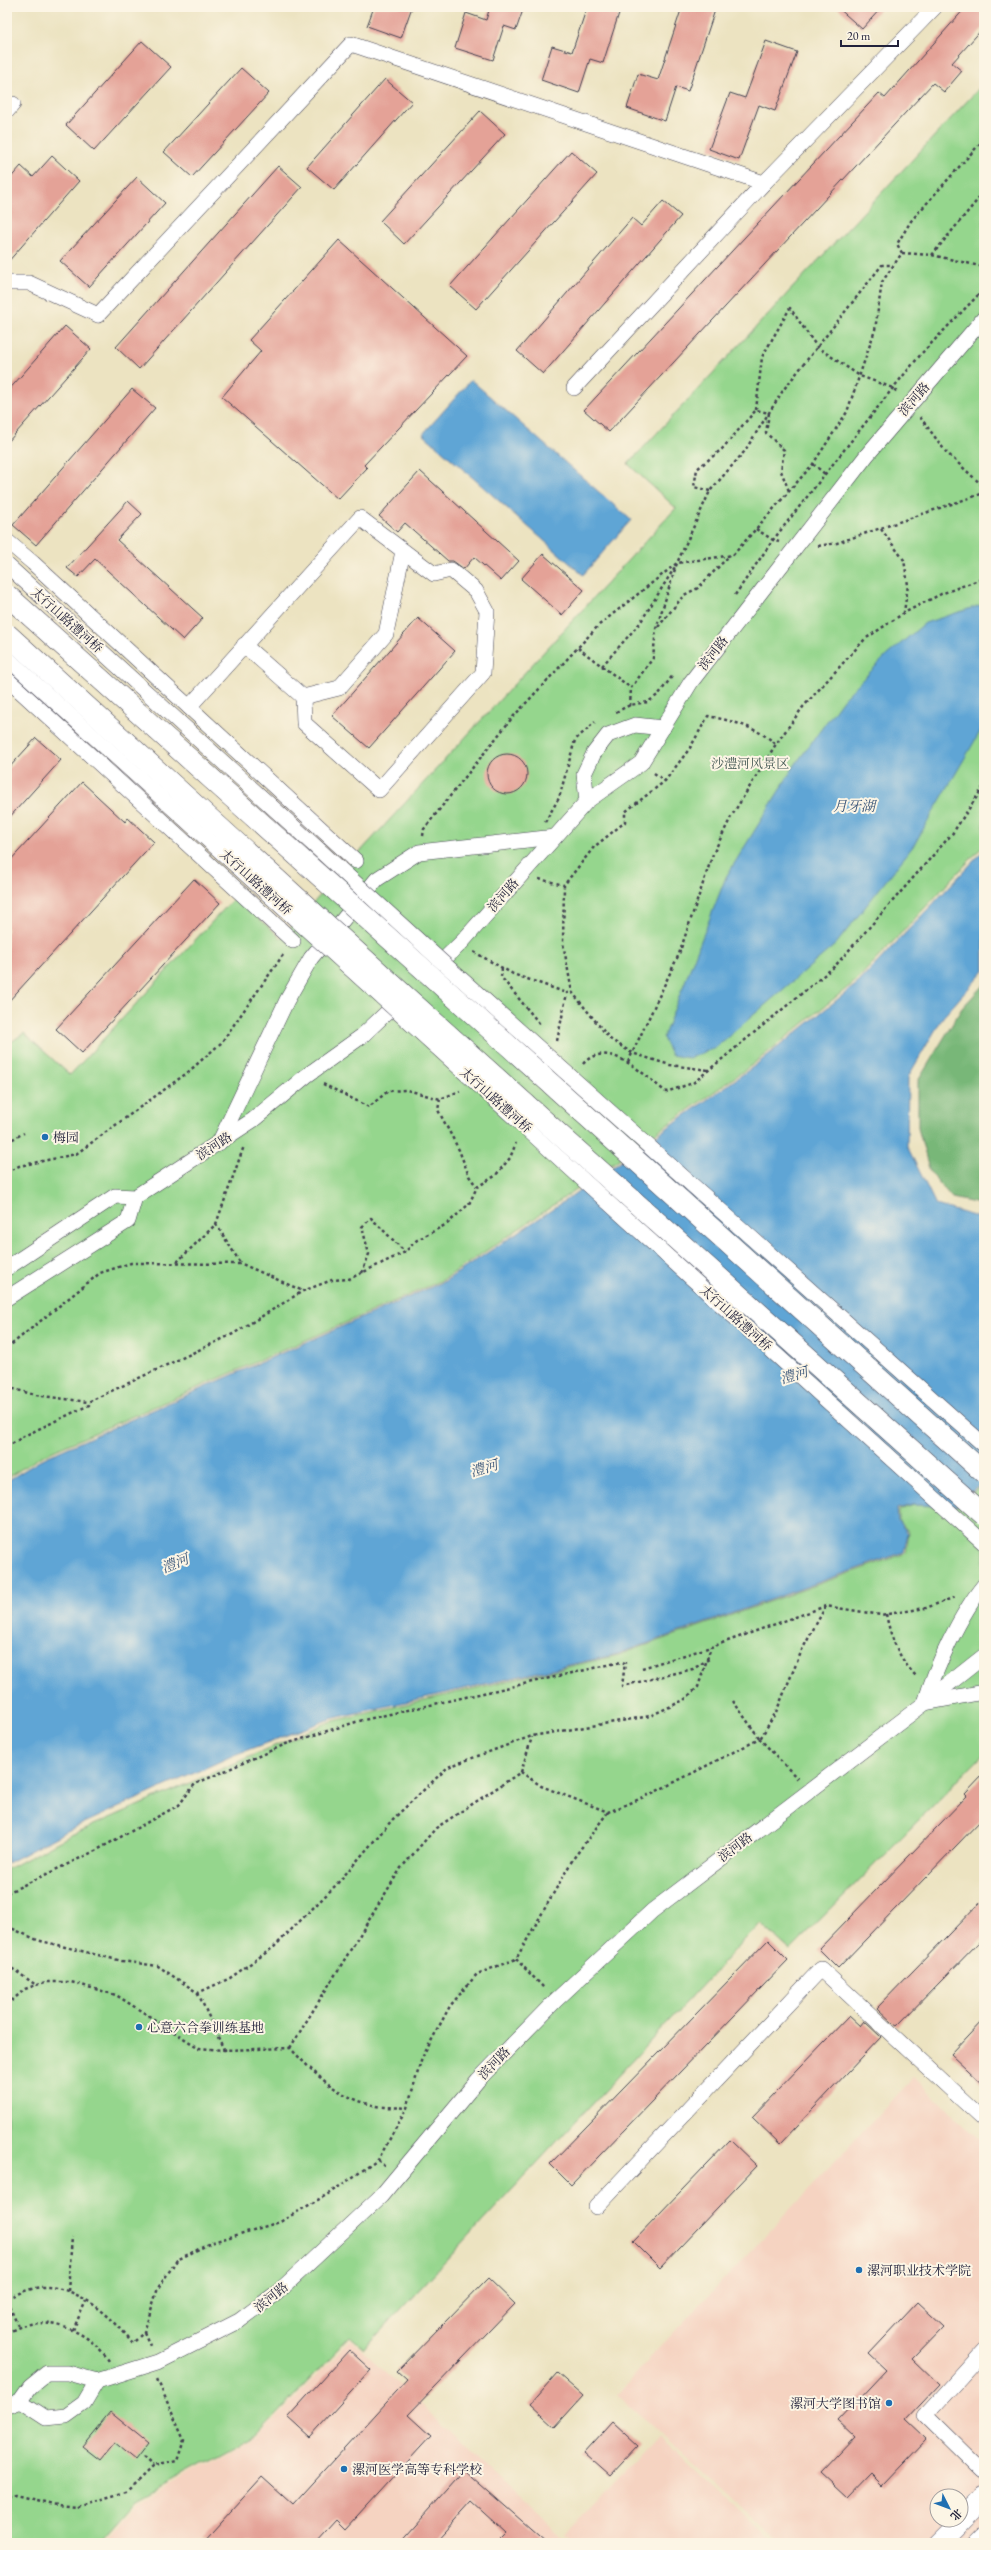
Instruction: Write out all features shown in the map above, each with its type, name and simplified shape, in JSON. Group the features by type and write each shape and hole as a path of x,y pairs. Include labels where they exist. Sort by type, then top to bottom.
{"main road":[{"name":"太行山路澧河桥","path":"7,595 435,967 984,1473"},
{"name":"太行山路澧河桥","path":"7,634 399,1001 984,1514"},
{"path":"969,2512 984,2497"},
{"path":"938,2543 953,2528"},
{"path":"977,2543 984,2536"}],"street":[{"path":"574,388 764,183 935,7"},
{"path":"7,283 29,283 98,315 351,44 764,183"},
{"name":"滨河路","path":"435,967 462,942 526,868 548,837 587,801 640,763 692,682 796,546 867,455 984,318"},
{"path":"189,707 244,646 360,518 434,574 451,570 476,591 488,611 483,673 379,790 304,723 303,697 244,646"},
{"path":"7,541 33,563 356,861"},
{"path":"303,697 339,688 386,634 403,551"},
{"name":"太行山路澧河桥","path":"7,565 435,967 984,1445"},
{"name":"太行山路澧河桥","path":"7,658 399,1001 984,1543"},
{"path":"7,679 293,941"},
{"path":"587,801 584,774 594,753 608,735 630,727 663,728"},
{"path":"219,1143 287,1000 311,958 377,879 419,852 548,837"},
{"name":"滨河路","path":"135,1197 253,1120 306,1076 362,1036 399,1001"},
{"path":"7,1268 115,1196 135,1197 128,1221 7,1298"},
{"path":"925,1703 930,1685 972,1600 984,1585"},
{"path":"925,1703 984,1656"},
{"name":"滨河路","path":"14,2404 30,2387 47,2373 68,2373 97,2380 117,2375 151,2364 239,2321 278,2292 381,2196 478,2080 555,2001 652,1911 925,1703 984,1692"},
{"path":"596,2206 821,1969 984,2120"},
{"path":"984,2350 926,2415 984,2472"},
{"path":"14,2404 46,2418 66,2416 84,2403 97,2380"}],"path":[{"path":"902,253 897,244 912,221 984,139"},
{"path":"932,255 984,192"},
{"path":"902,253 932,255 984,266"},
{"path":"656,629 684,595 698,588 756,529 813,464 847,412 875,330 882,282 902,253"},
{"path":"630,727 631,688 653,658 656,629 677,563 710,491 744,452 769,413 816,347 882,265 893,265"},
{"path":"732,598 773,540 922,352 984,289"},
{"path":"710,491 694,487 697,468 722,449 756,410 762,357 790,308 816,347 860,376 893,388 910,404 946,452 984,487"},
{"path":"756,410 769,413"},
{"path":"769,413 766,433 784,450 781,471 789,491"},
{"path":"813,464 825,474"},
{"path":"756,529 773,540 796,546 837,544 984,493"},
{"path":"881,529 904,560 908,585 904,613"},
{"path":"419,852 424,829 512,718 599,625 677,563 731,555"},
{"path":"602,666 640,622 677,563"},
{"path":"628,1062 679,954 713,854 731,818 776,744 803,707 865,639 904,613 940,594 984,578"},
{"path":"578,648 631,688"},
{"path":"612,714 630,705 648,702 659,694 677,670"},
{"path":"709,1070 670,1065 632,1053 610,1039 572,992 563,943 564,885 594,847 625,822 625,812 665,781 690,748 708,716 736,722 765,735 776,744"},
{"path":"548,837 546,819 559,798 575,740 600,720"},
{"path":"580,1067 598,1055 612,1056 628,1062 666,1092 693,1083 835,966 952,834 984,786"},
{"path":"526,868 539,879 564,885"},
{"path":"7,1173 19,1166 76,1154 187,1073 221,1043 293,941"},
{"path":"462,942 485,960 513,974 566,993 572,992"},
{"path":"556,1044 566,993"},
{"path":"306,1076 369,1107 388,1091 407,1090 440,1099 462,1091"},
{"path":"440,1099 438,1110 459,1150 469,1176 477,1187"},
{"path":"177,1263 216,1224 253,1120"},
{"path":"7,1142 24,1133"},
{"path":"7,1387 35,1395 88,1402 233,1334 303,1291 332,1280 350,1278 405,1252 418,1240 447,1224 469,1204 477,1187 495,1176 510,1158 521,1137"},
{"path":"362,1272 369,1254 362,1227 371,1218 405,1252"},
{"path":"216,1224 242,1264"},
{"path":"7,1348 100,1273 131,1262 242,1264 303,1291"},
{"path":"7,1447 24,1436 89,1405 88,1402"},
{"path":"642,1668 711,1647 826,1606 886,1614 926,1608 962,1594 972,1600"},
{"path":"20,2328 7,2300 27,2290 48,2287 68,2291 105,2313 133,2343 144,2332 158,2288 178,2260 213,2242 280,2222 328,2194 378,2160 406,2108 422,2058 450,2006 477,1974 516,1959 573,1859 608,1812 648,1796 702,1766 760,1739 776,1712 802,1650 826,1606"},
{"path":"886,1614 891,1639 905,1665 917,1677 930,1685"},
{"path":"198,1993 230,1978 274,1947 336,1885 393,1819 448,1767 532,1736 650,1716 684,1700 698,1687 709,1659 711,1647"},
{"path":"7,1893 95,1851 179,1805 195,1784 286,1744 389,1714 621,1662 625,1663 622,1686 693,1669 709,1659"},
{"path":"733,1701 760,1739 810,1791"},
{"path":"290,2048 401,1868 436,1828 521,1772 532,1736"},
{"path":"521,1772 541,1786 608,1812"},
{"path":"7,1926 37,1940 122,1961 158,1966 198,1993 224,2050"},
{"path":"516,1959 555,2001"},
{"path":"7,1965 36,1985"},
{"path":"7,2005 25,1989 36,1985 45,1982 71,1982 116,1994 163,2023 199,2048 224,2050 290,2048 318,2078 339,2093 372,2105 406,2108"},
{"path":"68,2291 72,2237"},
{"path":"72,2330 86,2301"},
{"path":"7,2334 20,2328 49,2323 72,2330 103,2352 117,2375"},
{"path":"7,2497 14,2495 49,2503 77,2506 126,2492 153,2466 177,2461 184,2440 151,2364"},
{"path":"143,2457 153,2466"}],"shaded area":[{"name":"漯河职业技术学院","path":"914,2077 984,2145 984,2543 779,2543 617,2394"},
{"name":"漯河医学高等专科学校","path":"351,2340 570,2543 103,2543 139,2502 258,2436"},
{"path":"658,2436 773,2543 575,2543 566,2534"}],"green space":[{"name":"沙澧河风景区","path":"984,83 984,845 857,980 752,1065 551,1207 443,1280 42,1456 7,1478 7,1045 24,1033 70,1075 235,897 281,938 676,508 628,464"},
{"path":"984,984 984,1205 952,1198 930,1172 918,1128 918,1081 962,1008"},
{"path":"984,1483 984,1754 790,1950 760,1923 364,2349 350,2337 257,2435 137,2500 99,2543 7,2543 7,1869 71,1835 329,1722 619,1655 906,1553 909,1532 899,1521 899,1510 914,1505 956,1507"}],"water":[{"path":"471,380 631,520 583,575 423,434"},
{"name":"月牙湖","path":"984,604 984,725 914,845 836,944 715,1048 689,1058 671,1055 663,1038 726,877 795,765 844,698 886,656 925,623"},
{"name":"澧河","path":"984,850 984,971 943,1017 908,1077 907,1146 936,1205 984,1219 984,1481 956,1506 913,1505 897,1509 898,1521 908,1533 904,1552 618,1654 330,1719 234,1755 69,1830 7,1863 7,1481 44,1458 445,1281 553,1209 753,1067 858,983"}],"building":[{"path":"374,7 412,7 401,38 367,26"},
{"path":"490,7 524,7 516,30 504,26 493,60 455,48 466,13 486,20"},
{"path":"587,7 621,7 603,63 590,59 579,93 541,80 552,46 572,52"},
{"path":"682,7 716,7 688,91 676,87 665,121 627,108 638,74 658,80"},
{"path":"837,7 882,7 862,29"},
{"path":"966,7 984,7 984,27 952,63 962,71 944,92 933,83 609,432 584,410 879,93 885,98"},
{"path":"142,41 171,67 94,151 66,125"},
{"path":"766,41 797,52 775,111 759,105 739,160 709,149 730,93 745,98"},
{"path":"241,68 269,93 192,177 164,152"},
{"path":"385,79 412,102 334,190 307,167"},
{"path":"480,111 505,134 404,244 380,221"},
{"path":"571,151 597,174 476,309 450,286"},
{"path":"52,156 79,181 7,263 7,182 21,166 33,177"},
{"path":"278,166 302,187 139,369 116,347"},
{"path":"137,177 165,203 89,287 60,261"},
{"path":"663,201 681,216 543,374 517,351 632,218 641,226"},
{"path":"339,240 467,356 364,465 367,468 338,499 222,397 261,351 249,340"},
{"path":"65,326 91,349 7,443 7,392"},
{"path":"132,389 155,408 36,545 13,525"},
{"path":"420,471 519,561 501,581 474,557 464,569 453,561 448,561 405,523 397,532 379,516"},
{"path":"128,501 142,514 117,540 203,618 183,640 95,559 78,577 67,568"},
{"path":"543,554 584,590 562,615 521,579"},
{"path":"418,618 455,651 369,748 332,716"},
{"path":"36,738 61,760 7,820 7,770"},
{"path":"511,754 518,757 524,763 527,774 526,782 518,791 511,794 503,794 496,791 488,782 487,770 490,763 499,755"},
{"path":"82,782 125,822 128,818 154,842 7,1003 7,864"},
{"path":"194,879 220,903 82,1053 56,1029"},
{"path":"984,1774 984,1817 838,1968 819,1949 967,1796 965,1794"},
{"path":"984,1898 984,1937 897,2026 894,2024 877,2008"},
{"path":"768,1940 788,1960 571,2185 550,2164"},
{"path":"849,2016 860,2026 864,2021 881,2037 780,2144 752,2117"},
{"path":"984,2019 984,2085 951,2054"},
{"path":"730,2140 757,2166 660,2268 633,2241"},
{"path":"488,2278 515,2304 408,2415 431,2436 346,2529 337,2520 316,2543 202,2543 262,2477 293,2505 407,2380 397,2371"},
{"name":"漯河大学图书馆","path":"917,2303 943,2327 912,2359 939,2385 906,2420 926,2439 882,2485 871,2474 848,2498 820,2472 854,2436 838,2421 886,2370 869,2354"},
{"path":"349,2350 371,2370 310,2437 288,2417"},
{"path":"557,2373 583,2396 555,2427 530,2404"},
{"path":"110,2412 148,2443 135,2460 114,2443 100,2460 82,2446"},
{"path":"612,2422 638,2446 610,2476 584,2453"},
{"path":"464,2470 547,2543 497,2543 507,2533 472,2501 434,2543 399,2543"}],"place":[{"name":"梅园","path":"45,1137"},
{"name":"心意六合拳训练基地","path":"139,2027"},
{"name":"漯河职业技术学院","path":"859,2270"},
{"name":"漯河大学图书馆","path":"889,2403"},
{"name":"漯河医学高等专科学校","path":"344,2469"}]}
